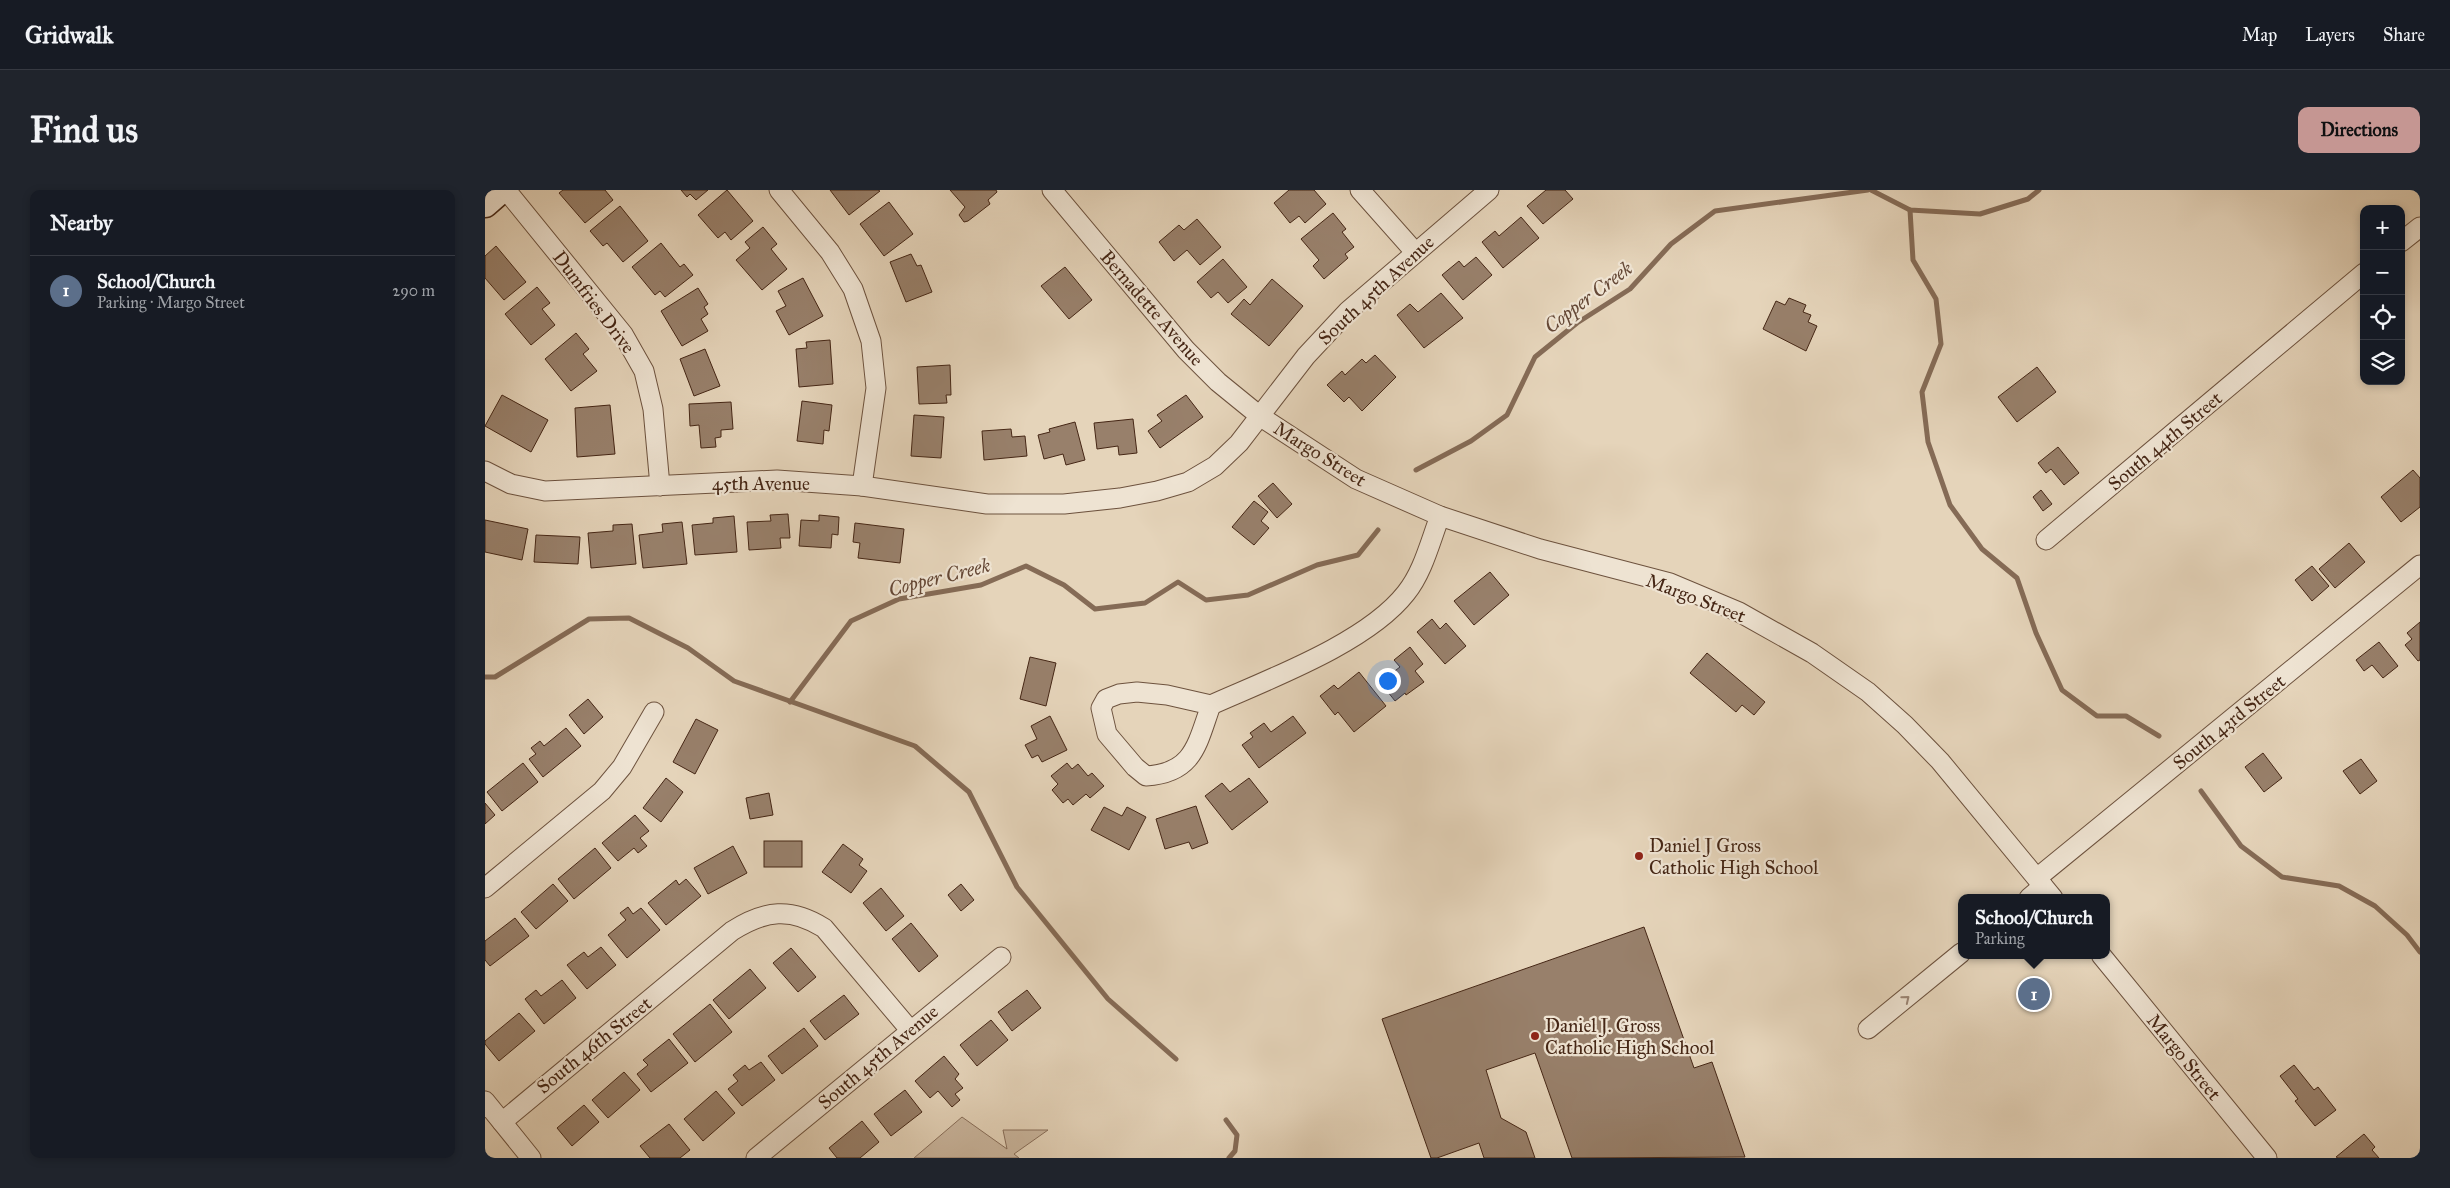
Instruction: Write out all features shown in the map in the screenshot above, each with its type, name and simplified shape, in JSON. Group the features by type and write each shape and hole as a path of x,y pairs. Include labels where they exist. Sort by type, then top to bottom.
{"street":[{"path":"485,204 501,190"},
{"name":"Dumfries Drive","path":"506,190 623,334 644,371 653,409 660,486"},
{"path":"779,190 830,252 853,289 871,341 876,388 862,486"},
{"name":"Bernadette Avenue","path":"1052,190 1186,350 1218,382 1261,417"},
{"path":"1360,190 1415,252"},
{"name":"South 45th Avenue","path":"862,486 987,504 1064,504 1120,498 1157,491 1188,482 1215,466 1239,443 1261,417 1306,356 1342,317 1489,190"},
{"path":"2405,239 2420,227"},
{"name":"South 44th Street","path":"2046,540 2360,276"},
{"name":"Margo Street","path":"1261,417 1356,479 1440,516 1540,550 1671,584 1739,612 1812,653 1868,692 1905,725 1940,761 2040,890"},
{"name":"45th Avenue","path":"485,471 511,484 545,491 777,480 862,486"},
{"path":"1211,705 1197,741 1185,764 1165,775 1146,776 1135,767 1107,734 1101,708 1106,699 1119,694 1137,692 1167,695 1211,705 1340,645 1387,613 1406,593 1418,574 1440,516"},
{"name":"South 43rd Street","path":"2040,890 2419,567"},
{"path":"485,888 603,791 626,760 654,712"},
{"name":"South 46th Street","path":"502,1122 687,968 745,923 758,917 791,913 808,918 824,928 910,1030"},
{"path":"1868,1029 1958,955"},
{"name":"South 45th Avenue","path":"756,1158 1001,957"},
{"name":"Margo Street","path":"2104,959 2267,1158"},
{"path":"485,1101 531,1158"}],"shaded area":[{"path":"962,1117 1007,1149 1003,1130 1048,1130 1014,1154 1019,1158 914,1158"}],"building":[{"path":"563,190 605,190 613,200 585,223 559,193"},
{"path":"681,190 708,190 696,200 690,194 687,197"},
{"path":"727,190 753,221 731,240 725,232 718,238 698,215"},
{"path":"830,190 878,190 880,191 849,215"},
{"path":"950,190 996,190 997,192 988,200 990,204 964,222 959,215 965,207"},
{"path":"1289,190 1314,190 1326,204 1305,223 1299,216 1290,223 1274,203"},
{"path":"1546,190 1565,190 1573,199 1543,224 1527,206"},
{"path":"889,202 913,234 884,256 860,224"},
{"path":"620,206 648,241 623,262 607,243 603,246 590,231"},
{"path":"1333,213 1346,229 1342,232 1354,247 1345,254 1348,258 1324,279 1313,266 1319,260 1301,239"},
{"path":"1521,217 1539,238 1503,268 1482,242 1495,231 1499,236"},
{"path":"1197,219 1221,247 1200,265 1187,250 1174,261 1159,242 1179,225 1184,230"},
{"path":"763,227 777,244 771,249 787,269 762,290 736,260 750,248 745,242"},
{"path":"661,243 680,267 684,264 693,275 665,297 660,291 655,295 632,267"},
{"path":"496,246 526,282 504,300 485,278 485,256"},
{"path":"911,254 917,266 921,265 932,292 906,302 890,262"},
{"path":"1476,257 1492,275 1463,300 1442,275 1459,261 1464,267"},
{"path":"1223,259 1247,287 1228,303 1218,292 1211,298 1197,282"},
{"path":"1065,267 1092,300 1069,319 1041,286"},
{"path":"803,278 823,316 789,335 776,311 786,306 778,291"},
{"path":"1272,279 1303,306 1269,346 1231,314 1244,299 1250,305"},
{"path":"537,287 550,303 542,309 555,325 531,345 505,314"},
{"path":"698,288 708,304 704,307 708,314 701,319 708,331 682,346 661,311"},
{"path":"1441,293 1463,318 1424,348 1397,315 1410,304 1418,312"},
{"path":"1789,298 1806,305 1803,312 1811,315 1808,322 1817,326 1806,351 1763,329 1776,301 1785,305"},
{"path":"576,333 589,349 583,354 597,371 571,391 545,359"},
{"path":"830,340 833,384 799,387 796,349 807,348 806,342"},
{"path":"705,349 720,386 694,396 680,359"},
{"path":"1375,355 1396,377 1362,411 1349,397 1344,402 1327,385 1342,371 1345,375 1362,359 1366,363"},
{"path":"950,365 951,395 946,395 947,403 919,404 917,367"},
{"path":"2037,367 2056,392 2017,422 1998,397"},
{"path":"502,395 548,420 531,452 485,426"},
{"path":"1186,395 1203,417 1160,448 1148,431 1162,421 1157,415"},
{"path":"802,401 832,405 829,431 824,430 823,444 797,441"},
{"path":"731,402 733,429 721,430 721,437 715,438 716,447 701,448 699,425 690,426 689,404"},
{"path":"610,405 615,454 577,457 575,408"},
{"path":"914,415 944,417 941,458 911,456"},
{"path":"1133,419 1137,453 1119,455 1118,446 1097,449 1094,423"},
{"path":"1075,422 1085,460 1066,465 1063,454 1044,459 1038,435 1050,432 1049,429"},
{"path":"1011,429 1012,437 1025,436 1027,456 984,460 982,431"},
{"path":"2058,447 2079,473 2064,485 2051,469 2046,473 2038,463"},
{"path":"2413,470 2420,478 2420,507 2401,522 2381,497"},
{"path":"1273,483 1292,504 1277,518 1258,496"},
{"path":"2041,490 2052,504 2043,511 2033,497"},
{"path":"1254,501 1268,512 1261,521 1269,528 1254,545 1232,527"},
{"path":"788,514 790,538 780,538 781,548 749,550 747,522 771,521 770,515"},
{"path":"819,515 839,517 838,535 832,534 831,548 799,546 801,520 819,521"},
{"path":"734,516 737,552 695,555 692,525 713,523 713,518"},
{"path":"485,520 528,529 522,560 485,552"},
{"path":"682,522 687,564 643,568 639,535 663,532 662,524"},
{"path":"855,523 904,529 900,563 858,558 860,543 853,542"},
{"path":"632,524 636,564 591,568 588,533 613,531 613,525"},
{"path":"536,535 580,537 578,564 534,562"},
{"path":"2349,543 2365,562 2335,588 2319,569"},
{"path":"2312,566 2329,586 2312,601 2295,580"},
{"path":"1490,572 1509,595 1474,625 1454,601"},
{"path":"1432,619 1440,629 1446,623 1466,646 1445,664 1417,632"},
{"path":"2420,622 2420,660 2418,661 2405,645 2412,639 2407,633"},
{"path":"2379,642 2398,666 2383,678 2372,665 2364,671 2356,660"},
{"path":"1410,647 1423,664 1415,671 1424,682 1395,701 1380,682 1400,667 1394,660"},
{"path":"1707,653 1765,702 1754,715 1742,705 1736,712 1690,673"},
{"path":"1030,657 1056,663 1046,706 1020,699"},
{"path":"1359,672 1386,706 1354,732 1338,712 1335,715 1320,696 1334,685 1338,689"},
{"path":"588,699 603,717 584,734 569,715"},
{"path":"1050,716 1067,750 1042,762 1038,755 1032,758 1025,745 1037,739 1031,726"},
{"path":"1293,716 1306,733 1259,768 1242,745 1253,737 1250,733 1264,723 1271,732"},
{"path":"696,719 718,730 695,774 673,762"},
{"path":"566,728 581,746 543,777 529,759 536,754 531,748 540,741 544,746"},
{"path":"2263,753 2282,778 2264,792 2245,767"},
{"path":"2361,759 2377,781 2360,794 2343,771"},
{"path":"523,763 538,782 502,811 487,792"},
{"path":"1067,763 1072,769 1078,764 1088,776 1092,773 1104,786 1090,798 1086,794 1073,805 1068,799 1063,803 1052,790 1058,784 1051,776"},
{"path":"666,778 683,792 661,822 643,808"},
{"path":"1249,778 1268,802 1232,830 1205,796 1222,783 1230,792"},
{"path":"769,793 773,815 750,819 746,798"},
{"path":"485,803 495,815 485,824"},
{"path":"1196,806 1208,843 1192,849 1189,842 1165,849 1156,819"},
{"path":"1104,807 1122,816 1127,807 1146,817 1129,850 1091,830"},
{"path":"635,815 649,831 640,838 647,846 638,853 634,848 618,861 602,843"},
{"path":"764,841 802,841 802,867 764,867"},
{"path":"843,844 863,859 859,865 867,871 851,893 822,872"},
{"path":"733,846 747,873 708,894 694,868"},
{"path":"595,848 611,868 574,899 558,879"},
{"path":"686,879 701,896 666,925 648,903 676,880 679,885"},
{"path":"553,884 568,901 536,929 521,912"},
{"path":"961,884 974,900 961,911 948,895"},
{"path":"881,888 904,916 886,931 863,903"},
{"path":"628,907 633,914 641,908 660,930 627,958 608,935 626,920 620,913"},
{"path":"515,918 529,936 490,966 485,960 485,941"},
{"path":"911,923 938,956 919,972 892,939"},
{"name":"Daniel J. Gross Catholic High School","path":"1644,927 1694,1068 1712,1062 1745,1157 1572,1158 1535,1053 1486,1070 1501,1118 1526,1132 1535,1158 1484,1158 1479,1143 1437,1158 1431,1158 1382,1019"},
{"path":"601,947 616,965 587,989 567,965 584,952 588,957"},
{"path":"791,948 816,977 798,992 773,963"},
{"path":"750,969 766,988 729,1019 713,1000"},
{"path":"562,980 576,998 544,1024 525,999 536,990 541,996"},
{"path":"1027,990 1041,1008 1012,1031 998,1012"},
{"path":"844,995 859,1014 825,1040 810,1021"},
{"path":"710,1004 732,1032 695,1062 673,1034"},
{"path":"519,1013 535,1031 499,1061 485,1044 485,1041"},
{"path":"991,1020 1008,1040 977,1066 960,1045"},
{"path":"804,1028 818,1046 782,1074 768,1056"},
{"path":"669,1039 688,1063 651,1092 637,1074 648,1065 643,1060"},
{"path":"944,1056 959,1074 955,1079 963,1088 955,1094 960,1100 952,1107 938,1091 930,1098 915,1081"},
{"path":"761,1062 775,1080 742,1106 728,1089 738,1081 733,1075 745,1065 749,1070"},
{"path":"2294,1065 2314,1090 2318,1087 2336,1110 2315,1126 2295,1101 2298,1099 2280,1076"},
{"path":"624,1072 640,1090 608,1118 592,1100"},
{"path":"905,1090 922,1112 891,1136 874,1114"},
{"path":"716,1091 735,1113 703,1141 684,1119"},
{"path":"584,1105 599,1122 572,1146 557,1128"},
{"path":"862,1121 879,1142 860,1158 837,1158 829,1148"},
{"path":"669,1124 690,1150 680,1158 650,1158 640,1146"},
{"path":"2364,1134 2375,1147 2372,1150 2379,1158 2336,1157"}],"waterway":[{"name":"Copper Creek","path":"1416,470 1471,441 1507,415 1535,357 1577,323 1630,289 1671,244 1715,211 1868,190"},
{"name":"Copper Creek","path":"1871,190 1910,210 1980,214 2028,199 2039,190"},
{"path":"1910,210 1913,260 1936,299 1941,344 1922,392 1928,442 1950,505 1982,549 2017,578 2036,633 2062,690 2097,716 2126,716 2159,736"},
{"name":"Copper Creek","path":"790,702 851,621 899,599 981,585 1026,566 1064,585 1095,609 1145,603 1178,582 1206,600 1248,595 1317,565 1358,555 1378,530"},
{"path":"485,677 495,677 589,619 629,618 688,648 734,681 915,746 969,792 1017,887 1108,999 1176,1059"},
{"path":"2201,791 2241,846 2282,877 2339,886 2375,906 2407,935 2420,952"},
{"path":"1226,1120 1237,1135 1235,1151 1229,1158"}],"place":[{"name":"Daniel J Gross Catholic High School","path":"1639,856"},
{"name":"School/Church","path":"2034,994"},
{"name":"Daniel J. Gross Catholic High School","path":"1535,1036"}]}
